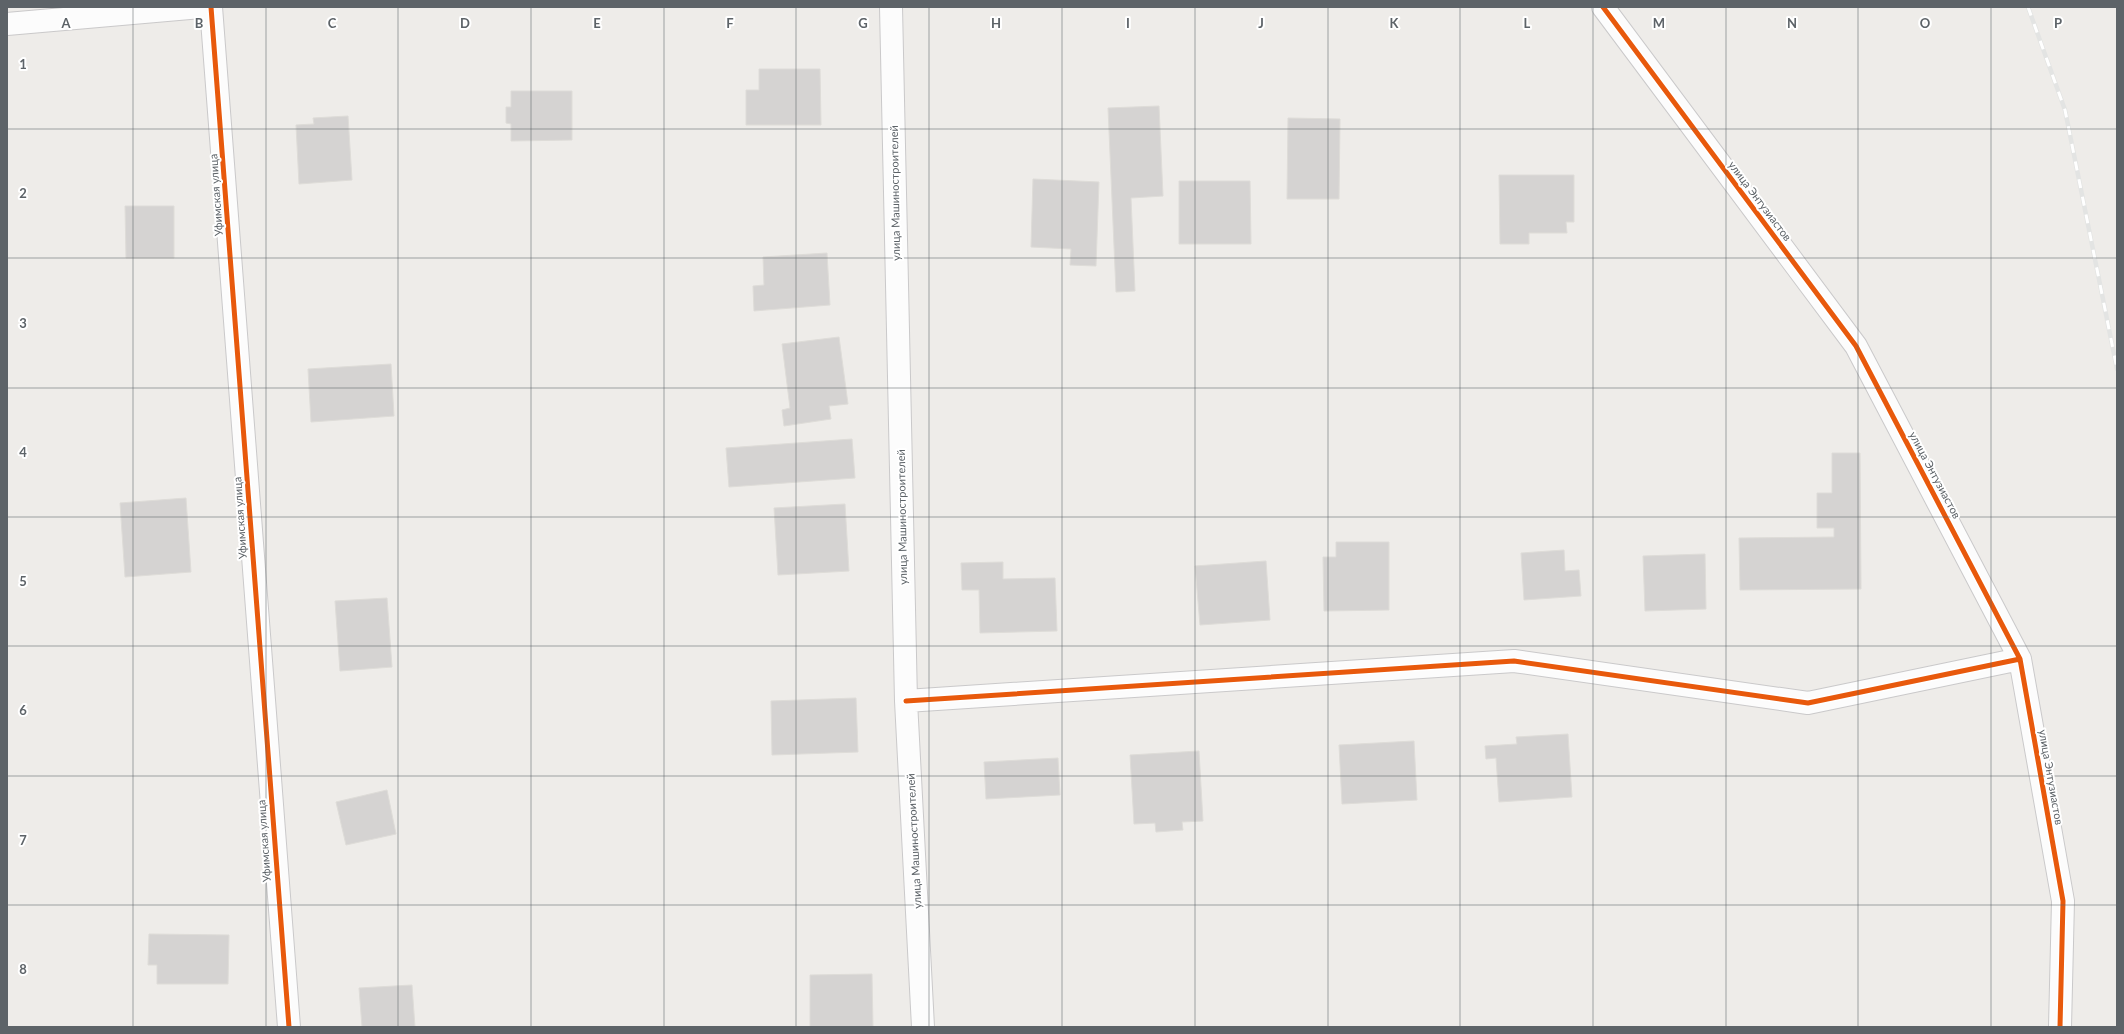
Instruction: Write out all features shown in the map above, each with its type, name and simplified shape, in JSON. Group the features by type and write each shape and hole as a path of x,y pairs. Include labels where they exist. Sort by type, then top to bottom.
{"street":[{"path":"7,24 201,7"},
{"name":"Уфимская улица","path":"211,7 289,1027"},
{"name":"улица Машиностроителей","path":"891,7 906,701 923,1027"},
{"name":"улица Энтузиастов","path":"1603,7 1856,346 2020,659 2063,901 2060,1027"},
{"path":"906,701 1514,661 1808,703 2020,659"}],"building":[{"path":"759,69 820,69 821,125 746,125 746,90 759,90"},
{"path":"511,91 572,91 572,140 511,141 511,124 506,123 506,107 511,107"},
{"path":"1159,106 1163,196 1131,198 1135,291 1116,292 1108,108"},
{"path":"348,116 352,180 299,184 296,125 314,124 313,118"},
{"path":"1288,118 1340,119 1339,199 1287,199"},
{"path":"1499,175 1574,175 1574,222 1566,222 1567,233 1529,233 1529,244 1500,244"},
{"path":"1033,179 1099,182 1096,266 1070,265 1071,249 1031,247"},
{"path":"1179,181 1250,181 1251,244 1179,244"},
{"path":"125,206 174,206 174,258 126,258"},
{"path":"827,253 830,305 754,311 753,286 764,285 763,257"},
{"path":"839,337 848,404 829,406 831,419 784,426 782,410 790,408 782,344"},
{"path":"391,364 394,416 311,422 308,369"},
{"path":"852,439 855,478 729,487 726,448"},
{"path":"1832,453 1860,453 1861,589 1740,590 1739,538 1834,537 1834,528 1817,528 1817,493 1832,493"},
{"path":"186,498 191,572 125,577 120,503"},
{"path":"845,504 849,571 778,575 774,508"},
{"path":"1336,542 1389,542 1389,610 1324,611 1323,557 1336,557"},
{"path":"1564,550 1565,571 1579,570 1581,596 1524,600 1521,553"},
{"path":"1705,554 1706,609 1645,611 1643,556"},
{"path":"1266,561 1270,620 1200,625 1195,566"},
{"path":"1003,562 1003,579 1055,578 1057,631 980,633 979,590 962,590 961,563"},
{"path":"387,598 392,667 340,671 335,601"},
{"path":"856,698 858,752 772,755 771,701"},
{"path":"1568,734 1572,797 1499,802 1496,758 1486,759 1485,746 1517,744 1516,737"},
{"path":"1414,741 1417,800 1342,804 1339,745"},
{"path":"1199,751 1203,821 1182,822 1183,830 1156,832 1155,823 1134,824 1130,755"},
{"path":"1058,758 1060,795 986,799 984,762"},
{"path":"387,790 396,834 346,845 336,802"},
{"path":"149,934 229,935 228,984 157,984 157,965 148,965"},
{"path":"872,974 873,1027 810,1027 810,975"},
{"path":"412,985 415,1027 362,1027 359,988"}],"railway":[{"path":"2028,7 2065,110 2117,369"}],"cycle path":[{"path":"211,7 289,1027"},
{"path":"1603,7 1856,346 2020,659 2063,901 2060,1027"},
{"path":"906,701 1514,661 1808,703 2020,659"}]}
